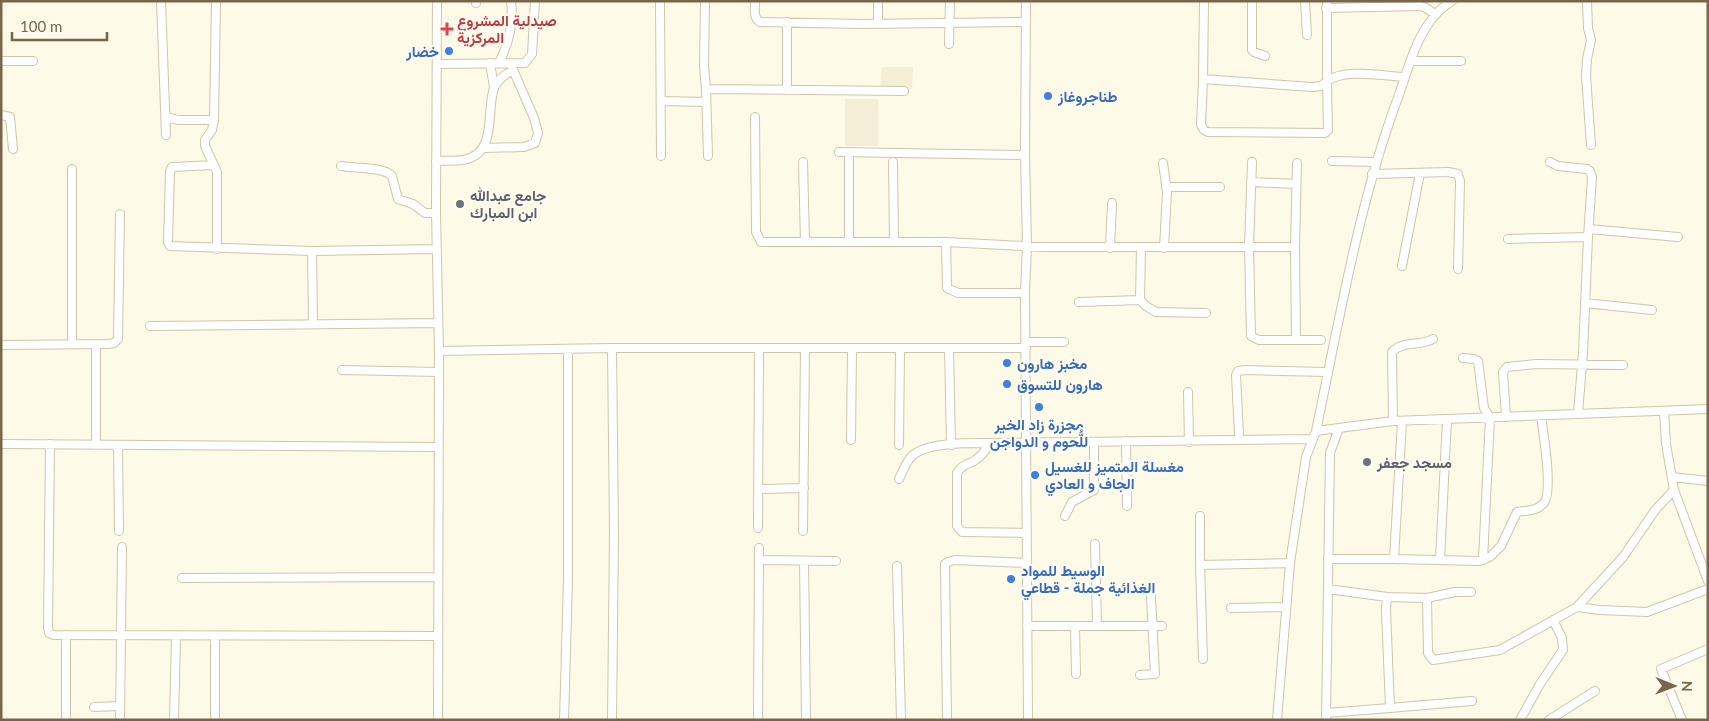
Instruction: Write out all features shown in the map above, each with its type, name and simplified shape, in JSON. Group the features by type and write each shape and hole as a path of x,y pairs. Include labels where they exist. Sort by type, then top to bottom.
{"street":[{"path":"161,1 166,135"},
{"path":"216,1 214,120 212,130 205,140 205,146 217,172 217,249"},
{"path":"437,1 436,213 439,351 438,720"},
{"path":"500,63 507,48 511,30 511,1"},
{"path":"437,64 500,63 512,65 525,63 532,54 535,1"},
{"path":"660,1 661,156"},
{"path":"705,1 704,66 708,156"},
{"path":"755,1 755,17 760,22 1026,22"},
{"path":"878,1 878,23"},
{"path":"949,44 950,1"},
{"path":"1026,1 1025,155 1027,246 1025,293 1028,720"},
{"path":"1204,1 1204,80 1201,125 1208,132 1328,132 1326,4 1420,6 1435,14"},
{"path":"1252,1 1252,50 1265,56"},
{"path":"1305,1 1307,36"},
{"path":"1277,720 1285,607 1306,457 1316,431 1327,372 1372,174 1405,77 1425,30 1435,14 1452,1"},
{"path":"1587,1 1588,28 1591,40 1586,76 1591,145"},
{"path":"787,22 787,90"},
{"path":"484,148 524,147 535,143 538,133 507,48"},
{"path":"1,61 33,61"},
{"path":"1411,61 1462,61"},
{"path":"436,161 466,160 477,155 484,148 488,133 494,87 490,64"},
{"path":"494,87 512,65"},
{"path":"1204,80 1312,87 1321,86 1334,76 1405,77"},
{"path":"706,89 904,91"},
{"path":"661,102 706,102"},
{"path":"1,115 10,117 13,149"},
{"path":"755,116 758,238 760,242 946,242 1043,248 1295,247"},
{"path":"166,117 178,120 214,120"},
{"path":"839,152 1025,155"},
{"path":"849,159 849,242"},
{"path":"803,162 805,242"},
{"path":"893,162 894,242"},
{"path":"1252,162 1249,247 1251,336 1259,340 1321,340"},
{"path":"1332,162 1376,162"},
{"path":"1550,162 1558,166 1587,169 1592,177 1578,413"},
{"path":"1163,163 1166,187 1164,248"},
{"path":"1296,340 1295,247 1297,163"},
{"path":"213,165 172,166 170,171 168,242 170,246 312,251 437,249"},
{"path":"341,166 389,172 392,176 398,198 413,204 425,213 436,213"},
{"path":"72,169 72,344"},
{"path":"1372,174 1455,172 1460,177 1458,269"},
{"path":"1402,266 1420,173"},
{"path":"1251,182 1296,184"},
{"path":"1166,187 1220,187"},
{"path":"1110,248 1112,203"},
{"path":"1,344 96,344 114,343 118,340 120,214"},
{"path":"1508,239 1588,233 1678,237"},
{"path":"946,242 947,288 958,293 1025,293"},
{"path":"1141,248 1140,300 1156,312 1206,313"},
{"path":"312,251 312,324"},
{"path":"1079,302 1140,300"},
{"path":"1585,303 1652,310"},
{"path":"150,326 438,323"},
{"path":"1393,421 1392,352 1398,348 1428,342 1433,339"},
{"path":"439,351 612,348 950,348 1064,342"},
{"path":"96,344 96,444"},
{"path":"612,348 614,533 612,720"},
{"path":"804,531 805,348"},
{"path":"851,440 852,348"},
{"path":"899,445 900,348"},
{"path":"950,348 951,445"},
{"path":"564,720 568,579 568,349"},
{"path":"758,528 759,349"},
{"path":"1463,358 1478,361 1484,408 1490,418 1483,560"},
{"path":"1506,417 1503,372 1506,368 1536,364 1623,365"},
{"path":"342,370 439,372"},
{"path":"1239,434 1236,375 1238,371 1327,372"},
{"path":"1188,392 1189,442"},
{"path":"1664,410 1666,444 1674,490 1708,581"},
{"path":"1316,431 1393,421 1578,413 1708,410"},
{"path":"1328,559 1479,561 1492,556 1501,546 1509,532 1517,512 1533,510 1540,507 1546,500 1547,470 1541,416"},
{"path":"1440,560 1447,420"},
{"path":"1394,559 1402,421"},
{"path":"1339,428 1330,453 1326,717 1390,708 1472,701"},
{"path":"899,479 907,461 918,451 951,445 1026,442 1189,442 1312,439"},
{"path":"1126,441 1127,506"},
{"path":"1065,516 1072,502 1094,490 1094,442"},
{"path":"990,443 986,451 972,462 964,464 957,473 957,526 962,532 1027,533"},
{"path":"1,444 438,447"},
{"path":"50,444 49,633 54,635 120,636 438,636"},
{"path":"118,445 119,532"},
{"path":"1672,477 1708,480"},
{"path":"759,489 804,488"},
{"path":"1427,598 1428,653 1432,660 1500,650 1577,607 1623,557 1656,509 1674,490"},
{"path":"1200,516 1203,659"},
{"path":"1096,544 1097,626"},
{"path":"120,720 122,547"},
{"path":"758,720 759,548"},
{"path":"760,560 836,561"},
{"path":"947,720 945,564 955,560 1027,563"},
{"path":"804,561 806,720"},
{"path":"1200,565 1290,563"},
{"path":"897,566 901,720"},
{"path":"182,578 438,577"},
{"path":"1328,589 1387,596 1427,598 1471,592"},
{"path":"1577,607 1647,612 1708,589"},
{"path":"1387,596 1386,619 1390,708"},
{"path":"1140,675 1155,674 1151,597"},
{"path":"1231,608 1285,607"},
{"path":"1520,720 1540,684 1563,650 1562,638 1553,620"},
{"path":"1027,626 1162,626"},
{"path":"1075,626 1076,674"},
{"path":"66,635 66,720"},
{"path":"174,720 176,636"},
{"path":"215,636 215,720"},
{"path":"1682,720 1661,669 1707,652"},
{"path":"1549,720 1595,691"},
{"path":"94,707 120,706"}],"shaded area":[{"path":"882,67 913,67 912,89 880,88"},
{"path":"845,99 878,99 878,146 845,146"}],"place":[{"name":"صيدلية المشروع المركزية","path":"447,29"},
{"name":"خضار","path":"449,51"},
{"name":"طناجروغاز","path":"1048,96"},
{"name":"جامع عبدالله ابن المبارك","path":"460,204"},
{"name":"مخبز هارون","path":"1007,363"},
{"name":"هارون للتسوق","path":"1007,384"},
{"name":"مجزرة زاد الخير للُّحوم و الدواجن","path":"1039,407"},
{"name":"مسجد جعفر","path":"1367,462"},
{"name":"مغسلة المتميز للغسيل الجاف و العادي","path":"1035,475"},
{"name":"الوسيط للمواد الغذائية جملة - قطاعي","path":"1011,579"}]}
